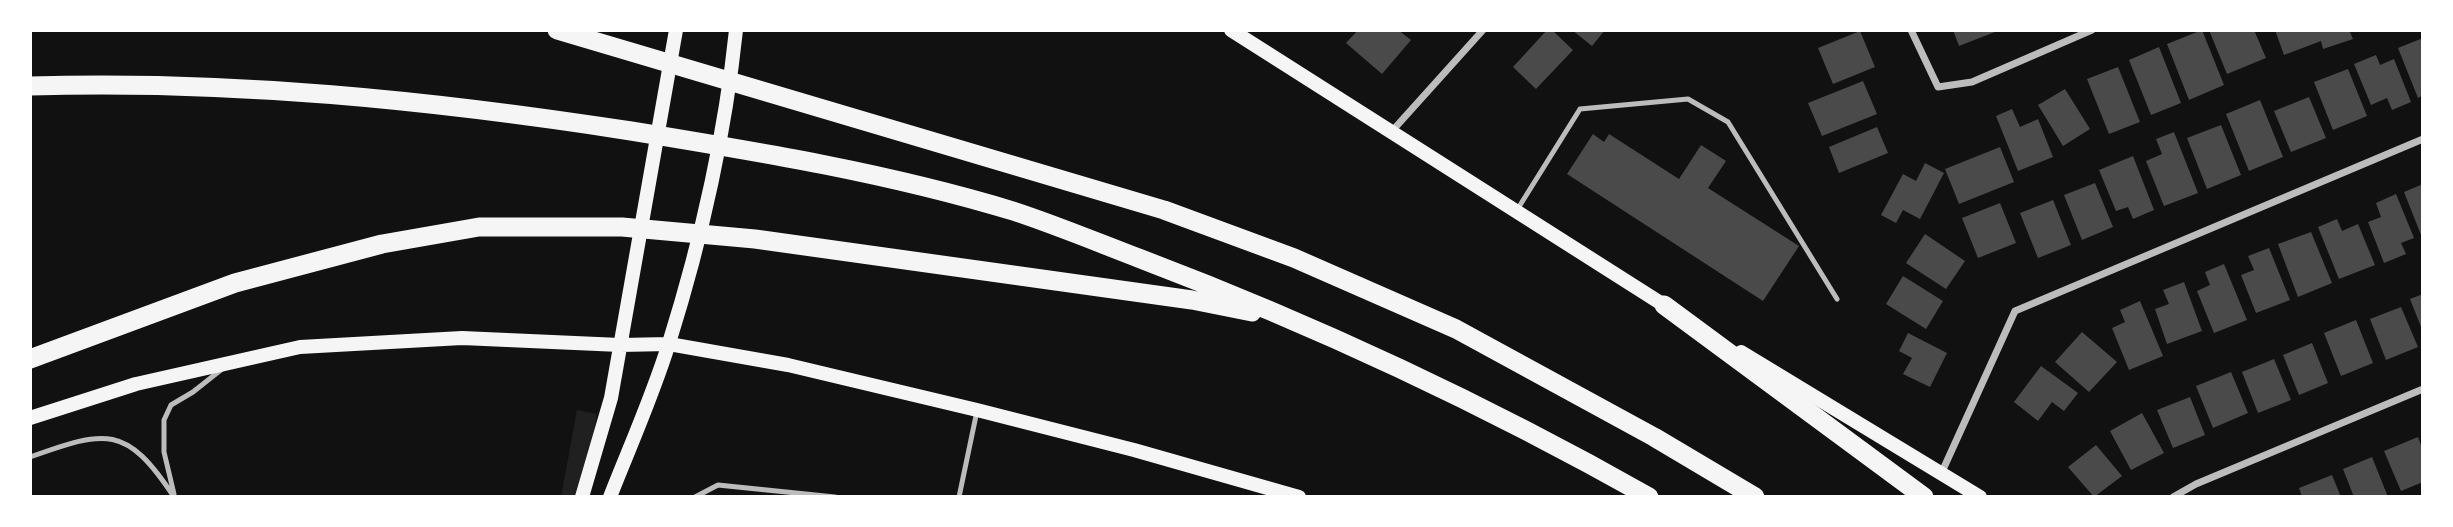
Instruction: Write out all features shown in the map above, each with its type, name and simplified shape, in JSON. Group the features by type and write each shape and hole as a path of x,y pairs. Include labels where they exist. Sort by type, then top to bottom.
{"highway":[{"path":"557,30 1164,210 1294,258 1456,329 1654,437 1755,497"},
{"path":"610,30 668,62"},
{"path":"30,86 124,84 303,90 507,112 761,152 883,176 1016,212 1295,320 1577,457 1648,497"},
{"path":"30,359 235,283 382,244 479,226 622,228 754,239 1192,300 1295,320"},
{"path":"1664,305 1924,497"}],"main road":[{"path":"583,497 611,398 676,30"},
{"path":"610,497 669,344 707,201 729,99 736,30"},
{"path":"1231,30 1393,130 1664,305 1980,497"},
{"path":"30,418 135,384 300,346 462,338 620,345 669,344 788,365 977,410 1269,492 1299,497"}],"street":[{"path":"1393,130 1483,30"},
{"path":"1911,30 1938,87 1972,82 2092,30"},
{"path":"1941,474 2015,311 2423,139"},
{"path":"2173,497 2196,484 2423,389"}],"lane":[{"path":"1517,209 1580,109 1688,99 1728,122 1837,299"},
{"path":"174,497 164,452 163,420 171,405 193,392 232,360"},
{"path":"959,497 977,410"},
{"path":"30,457 95,436 119,441 145,457 174,497"},
{"path":"695,497 718,485 835,497"}],"shaded area":[{"path":"577,410 597,414 583,497 561,497"}],"building":[{"path":"1358,30 1398,30 1411,40 1382,74 1346,43"},
{"path":"1547,30 1552,30 1573,50 1536,89 1513,67"},
{"path":"1572,30 1605,30 1592,46"},
{"path":"1953,30 2000,30 1959,46"},
{"path":"2202,30 2224,85 2189,100 2167,44"},
{"path":"2209,30 2254,30 2266,58 2227,74"},
{"path":"2275,30 2349,30 2353,39 2323,49 2321,41 2284,55"},
{"path":"1860,31 1875,67 1833,84 1818,48"},
{"path":"2423,38 2423,95 2418,98 2398,48"},
{"path":"2159,47 2181,103 2151,115 2129,60"},
{"path":"2376,55 2380,65 2394,59 2411,102 2392,110 2387,98 2371,105 2354,64"},
{"path":"2118,67 2140,122 2109,134 2087,79"},
{"path":"2348,69 2367,116 2333,130 2314,82"},
{"path":"1863,81 1877,114 1822,136 1808,103"},
{"path":"2065,89 2090,129 2063,146 2038,105"},
{"path":"2309,97 2326,138 2291,152 2274,111"},
{"path":"2260,100 2283,157 2249,171 2226,114"},
{"path":"2012,109 2020,127 2038,119 2053,157 2018,171 1996,116"},
{"path":"2221,125 2241,175 2207,189 2187,138"},
{"path":"1877,127 1888,153 1839,173 1829,147"},
{"path":"2174,132 2198,193 2164,206 2146,161 2162,154 2156,139"},
{"path":"1593,134 1604,142 1609,134 1679,179 1701,145 1726,161 1708,188 1799,246 1763,301 1567,174"},
{"path":"2000,147 2014,182 1959,204 1945,169"},
{"path":"2133,156 2154,210 2133,219 2128,207 2116,211 2099,170"},
{"path":"1925,163 1944,173 1920,219 1903,210 1896,223 1881,215 1903,174 1916,181"},
{"path":"2095,183 2113,227 2082,240 2064,195"},
{"path":"2423,184 2423,240 2404,192"},
{"path":"2396,194 2414,238 2401,243 2406,254 2384,263 2368,222 2381,217 2376,203"},
{"path":"2053,200 2071,245 2038,258 2020,213"},
{"path":"2000,203 2016,243 1978,258 1962,218"},
{"path":"2337,219 2342,231 2358,224 2375,265 2339,279 2318,227"},
{"path":"2311,232 2332,283 2298,297 2278,244"},
{"path":"1925,234 1965,261 1946,289 1906,263"},
{"path":"2269,248 2290,300 2256,313 2241,275 2254,270 2248,256"},
{"path":"2224,264 2247,320 2214,333 2197,291 2210,285 2205,272"},
{"path":"1903,276 1943,301 1926,329 1886,304"},
{"path":"2184,282 2202,331 2167,344 2155,309 2169,304 2163,290"},
{"path":"2423,294 2423,332 2410,299"},
{"path":"2140,301 2163,356 2129,370 2112,328 2125,322 2120,310"},
{"path":"2401,307 2418,347 2386,360 2370,319"},
{"path":"2356,320 2373,363 2341,376 2324,333"},
{"path":"2082,332 2117,362 2089,392 2055,362"},
{"path":"1908,333 1947,353 1930,387 1903,374 1912,358 1899,351"},
{"path":"2312,343 2328,383 2299,395 2283,355"},
{"path":"2274,359 2291,400 2258,413 2242,372"},
{"path":"2041,366 2078,393 2064,411 2052,402 2038,421 2014,402"},
{"path":"2231,372 2248,413 2213,428 2196,386"},
{"path":"2190,397 2205,435 2173,448 2157,410"},
{"path":"2142,413 2164,453 2131,470 2110,431"},
{"path":"2418,437 2423,451 2423,482 2401,491 2384,451"},
{"path":"2096,445 2122,476 2094,497 2068,467"},
{"path":"2372,457 2388,497 2354,497 2343,469"},
{"path":"2332,475 2341,497 2302,497 2299,488"}]}
